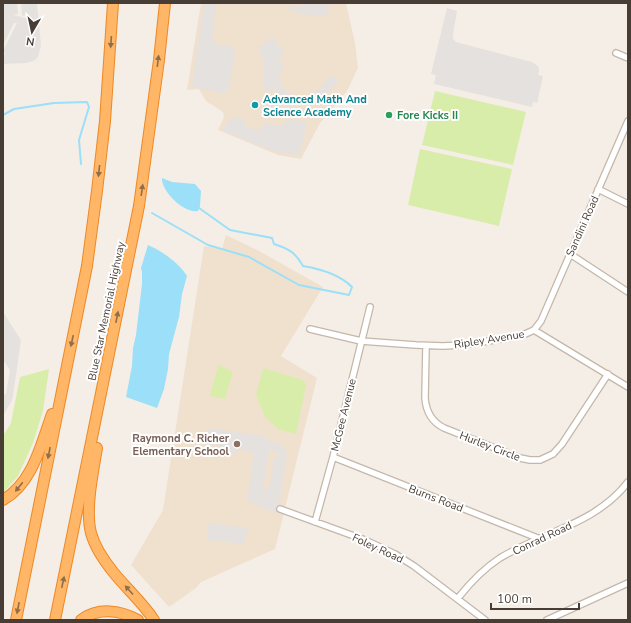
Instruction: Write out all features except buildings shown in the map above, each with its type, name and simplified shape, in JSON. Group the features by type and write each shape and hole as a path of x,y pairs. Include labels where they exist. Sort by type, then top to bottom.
{"highway":[{"path":"16,620 81,300 92,228 105,114 113,3"},
{"name":"Blue Star Memorial Highway","path":"55,620 139,206 158,67 164,3"},
{"path":"111,345 92,482 90,511 91,530 95,543 106,562 154,620"},
{"path":"3,500 19,487 31,468 42,444 65,374"},
{"path":"81,620 92,614 105,611 124,614 138,620"}],"street":[{"path":"616,53 628,58"},
{"name":"Sandini Road","path":"534,330 541,321 628,121"},
{"path":"598,189 628,204"},
{"path":"570,254 628,292"},
{"name":"McGee Avenue","path":"315,522 333,457 370,307"},
{"name":"Ripley Avenue","path":"310,329 361,341 426,346 463,345 523,335 534,330 628,387"},
{"name":"Hurley Circle","path":"426,346 426,407 438,425 525,459 540,460 557,451 608,374"},
{"name":"Burns Road","path":"333,457 540,538"},
{"name":"Conrad Road","path":"458,598 482,571 491,564 540,538 577,522 591,514 614,497 628,482"},
{"name":"Foley Road","path":"280,509 365,540 389,551 410,563 486,620"},
{"path":"547,620 628,583"}],"shaded area":[{"path":"3,3 17,3 18,14 13,15 27,18 27,15 22,16 21,3 37,3 41,46 38,57 34,61 26,63 3,64 3,55 6,54 3,51 17,23 14,23 3,45"},
{"path":"201,3 346,3 355,43 358,68 347,91 320,123 301,159 278,155 218,130 224,117 223,112 206,101 199,89 187,90"},
{"path":"204,3 216,3 212,40 218,45 232,47 235,54 229,89 224,94 192,87"},
{"path":"302,3 329,3 328,14 320,17 289,11 290,6 301,7"},
{"path":"447,8 457,11 453,35 453,39 456,42 532,62 538,66 538,75 543,76 537,103 533,102 532,107 434,84 436,75 431,74"},
{"path":"273,37 285,54 280,58 279,62 284,64 280,74 280,79 282,86 286,91 293,96 309,96 320,88 331,76 339,79 334,87 320,98 307,104 296,105 289,104 283,100 275,88 268,92 263,85 264,65 259,47"},
{"path":"236,117 246,122 245,126 259,131 260,128 267,123 283,126 287,120 306,121 305,134 299,155 276,152 223,131 227,122"},
{"name":"Raymond C. Richer Elementary School","path":"226,235 261,252 323,287 281,356 317,378 275,549 201,582 196,588 169,607 131,565 163,510 204,246 222,249"},
{"path":"3,312 21,340 13,396 3,416 3,394 6,394 10,370 3,360"},
{"path":"209,428 265,436 265,440 280,443 284,447 287,456 280,497 280,502 282,505 279,514 260,507 248,500 254,453 239,449 238,453 225,452 225,447 201,444 202,438","holes":["269,450 275,451 280,455 274,457 270,485 264,491"]},
{"path":"209,523 248,528 244,544 206,540"}],"green space":[{"path":"435,91 526,112 513,165 422,145"},
{"path":"420,149 512,169 499,226 408,205"},
{"path":"219,365 233,372 225,399 210,396"},
{"path":"263,368 300,379 304,381 306,385 296,434 278,429 265,417 256,395"},
{"path":"49,369 43,411 33,443 18,476 3,493 3,436 11,423 20,377"}],"water":[{"path":"162,178 172,182 195,184 201,191 200,206 198,211 186,209 174,200 165,189"},
{"path":"148,245 170,258 184,271 187,276 182,294 179,317 169,354 164,389 157,408 126,397 132,366 142,284 141,268"}],"waterway":[{"path":"3,115 14,109 54,103 87,102 89,107 79,140 81,164"},
{"path":"152,213 208,245 249,257 299,285 349,295 352,287 336,275 303,266 297,257 291,252 274,244 272,238 230,230 199,208"}],"place":[{"name":"Advanced Math And Science Academy","path":"255,105"},
{"name":"Fore Kicks II","path":"389,115"},
{"name":"Raymond C. Richer Elementary School","path":"237,444"}]}
